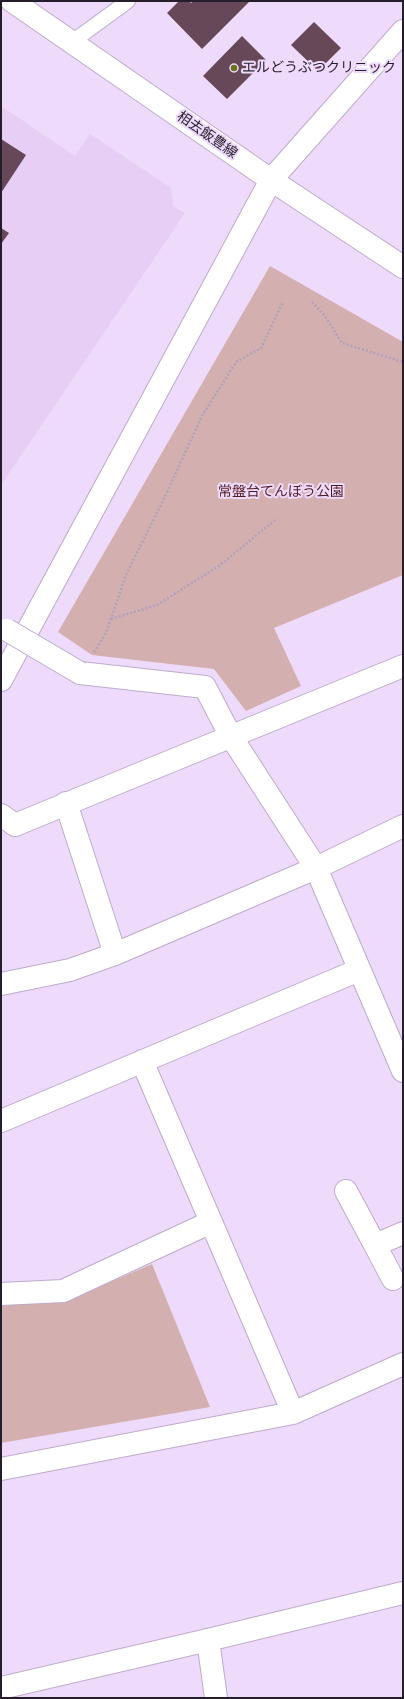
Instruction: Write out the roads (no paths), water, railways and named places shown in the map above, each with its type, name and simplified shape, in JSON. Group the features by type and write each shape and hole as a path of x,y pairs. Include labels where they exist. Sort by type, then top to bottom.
{"street":[{"name":"相去飯豊線","path":"12,1 272,180 403,267"},
{"path":"1,680 272,180 403,31"},
{"path":"4,628 80,673 205,687 230,736 316,868 360,970 395,1032 403,1071"},
{"path":"1,815 16,825 66,803 403,666"},
{"path":"66,803 116,954"},
{"path":"1,984 70,970 116,954 316,868 402,829"},
{"path":"1,1121 360,970"},
{"path":"142,1061 293,1413"},
{"path":"346,1191 393,1279"},
{"path":"1,1294 63,1291 211,1222"},
{"path":"375,1245 403,1233"},
{"path":"1,1469 293,1413 403,1364"},
{"path":"1,1688 403,1593"},
{"path":"208,1640 216,1698"}],"lane":[{"path":"72,42 128,1"}],"place":[{"name":"エルどうぶつクリニック","path":"234,68"}],"park label":[{"name":"常盤台てんぼう公園","path":"281,492"}]}
